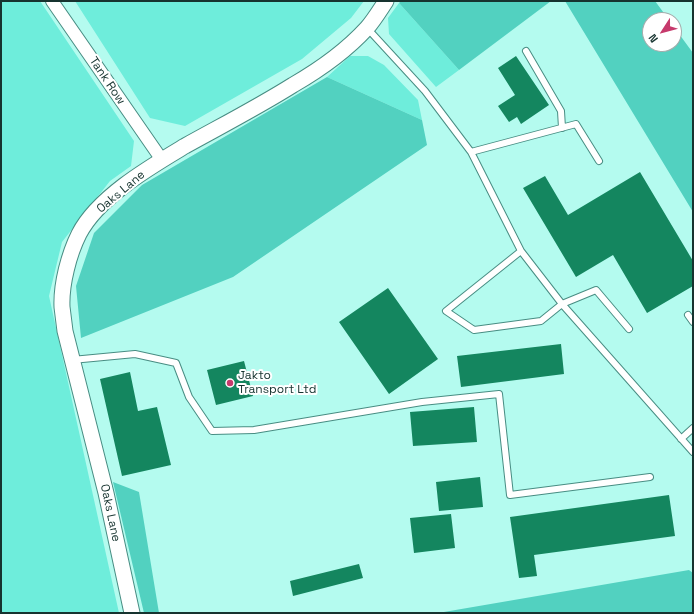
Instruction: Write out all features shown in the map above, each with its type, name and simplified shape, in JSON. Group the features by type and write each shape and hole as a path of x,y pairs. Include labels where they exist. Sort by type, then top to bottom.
{"street":[{"name":"Tank Row","path":"52,1 162,160"},
{"name":"Oaks Lane","path":"132,613 106,493 65,331 62,305 66,270 72,250 80,233 90,218 106,201 130,181 162,160 294,85 320,68 367,28 386,1"}],"lane":[{"path":"367,28 425,92 471,152 521,251 562,304 693,452"},
{"path":"526,51 561,111 562,128"},
{"path":"471,152 576,124 598,161"},
{"path":"521,251 446,311 474,330 541,321 562,304 596,290 629,329"},
{"path":"688,315 693,322"},
{"path":"72,360 135,354 176,362 189,397 212,431 254,430 422,402 499,394 510,495 650,477"},
{"path":"681,439 693,428"}],"green space":[{"path":"1,1 40,1 134,141 131,166 110,181 62,242 49,296 119,613 1,613"},
{"path":"75,1 364,1 351,18 302,59 185,126 150,118"},
{"path":"401,1 551,1 459,70 399,3"},
{"path":"565,1 655,1 663,12 642,12 642,52 682,52 682,38 693,53 693,212"},
{"path":"399,3 459,70 436,87 389,34 388,18"},
{"path":"350,56 368,56 384,65 418,100 422,120 327,77"},
{"path":"327,77 422,120 427,145 233,277 81,338 76,286 94,233 142,185"},
{"path":"113,482 139,492 159,613 144,613"},
{"path":"689,570 693,573 693,613 438,613"}],"building":[{"path":"516,56 549,105 521,124 517,117 509,122 498,106 515,95 498,68"},
{"path":"640,172 693,261 693,286 647,313 613,255 576,277 523,188 545,176 568,215"},
{"path":"388,288 438,359 389,394 339,322"},
{"path":"561,344 564,374 461,387 457,356"},
{"name":"Jakto Transport Ltd","path":"244,361 253,396 216,405 207,370"},
{"path":"130,372 138,411 157,407 171,465 122,476 100,379"},
{"path":"474,407 477,442 413,446 410,412"},
{"path":"480,477 483,507 439,511 436,482"},
{"path":"669,495 675,536 534,555 537,576 519,578 510,517"},
{"path":"451,514 455,548 414,553 410,518"},
{"path":"359,564 363,578 293,596 290,581"}],"place":[{"name":"Jakto Transport Ltd","path":"230,383"}]}
